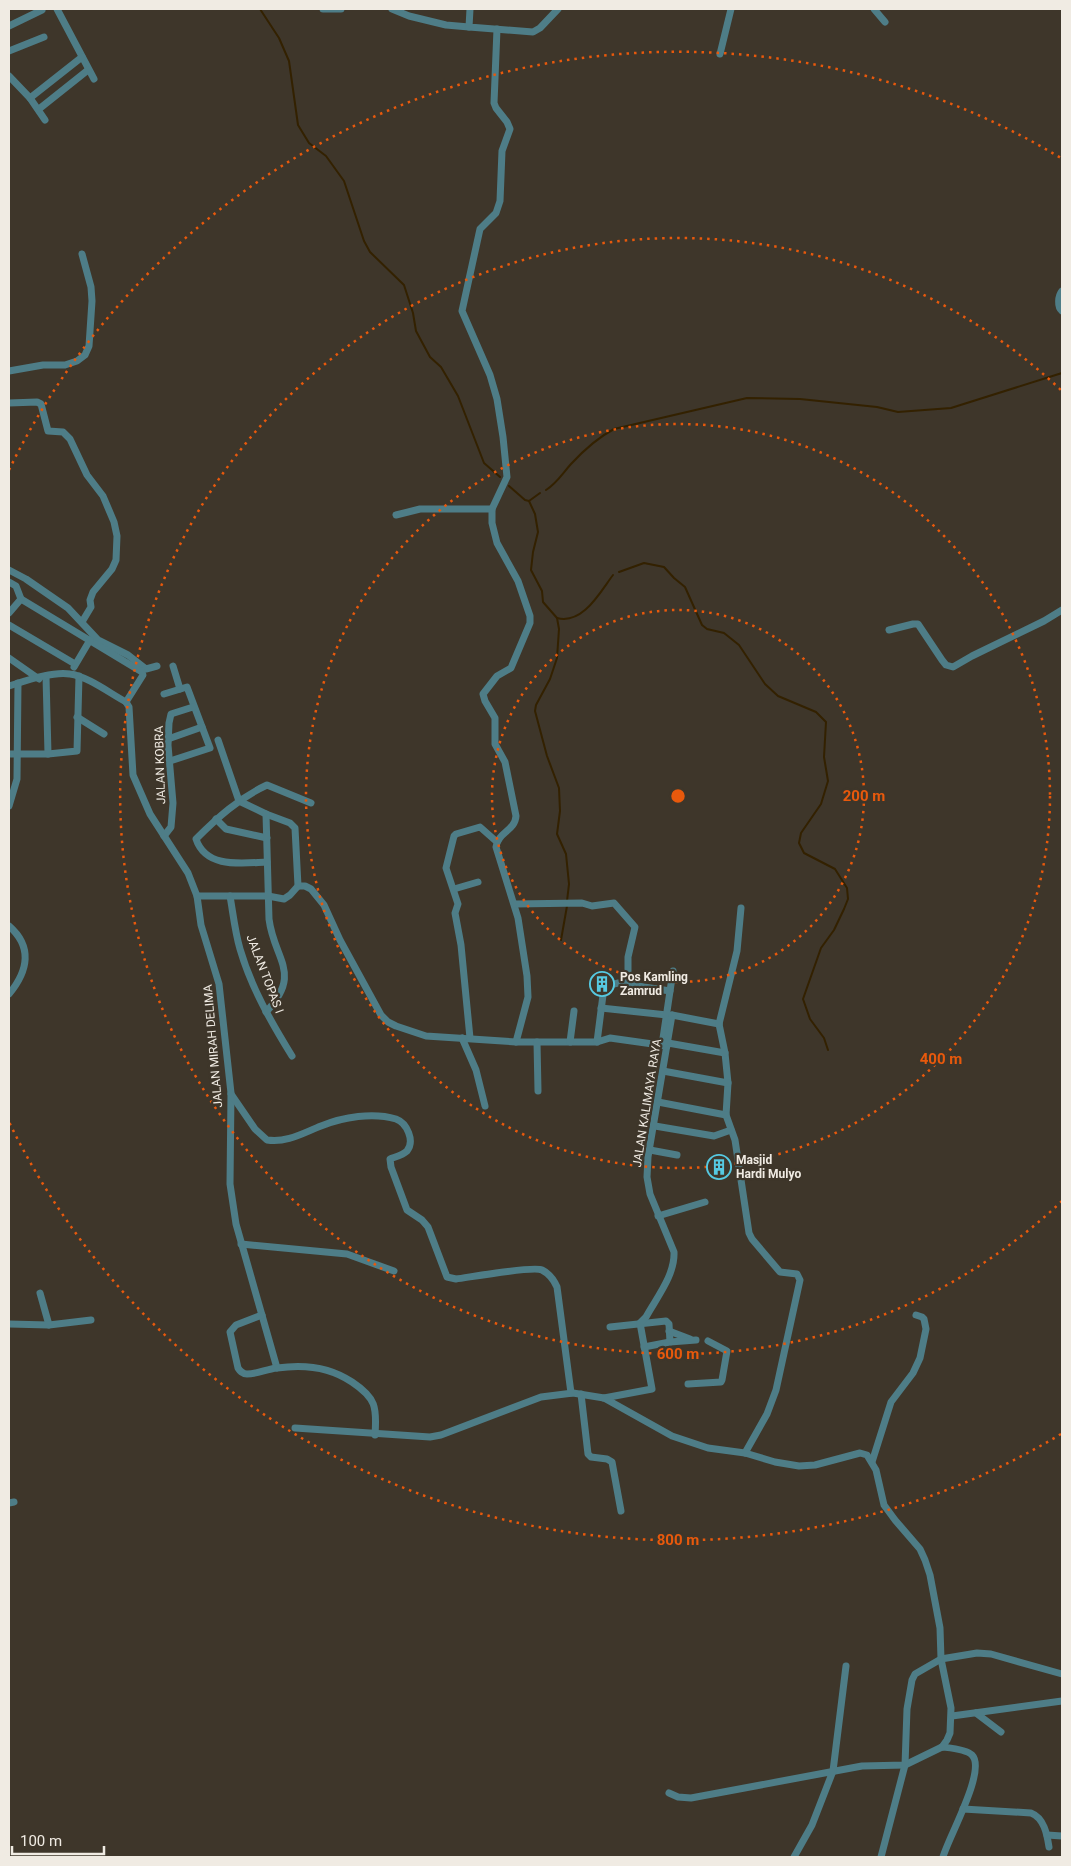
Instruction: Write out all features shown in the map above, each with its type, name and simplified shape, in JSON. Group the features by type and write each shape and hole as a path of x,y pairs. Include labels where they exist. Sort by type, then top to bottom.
{"street":[{"path":"57,9 94,80"},
{"path":"323,9 341,9"},
{"path":"392,9 409,16 446,25 533,32 540,28 558,9"},
{"path":"469,27 470,9"},
{"path":"720,54 731,9"},
{"path":"874,9 885,22"},
{"path":"9,26 42,10"},
{"path":"497,29 494,103 510,129 502,151 498,208 480,229 462,311 490,375 497,399 504,437 506,477 492,509 491,518 497,543 518,581 530,616 530,623 513,665 497,676 483,694 495,718 494,744 505,762 516,816 514,824 498,838 497,842 497,853 514,904 528,986 526,1008 516,1042"},
{"path":"9,51 44,37"},
{"path":"30,98 82,57"},
{"path":"39,109 88,70"},
{"path":"9,76 30,98 45,120"},
{"path":"9,371 43,365 65,365 77,361 85,355 89,346 92,301 91,287 82,254"},
{"path":"1062,291 1058,306 1062,311"},
{"path":"9,403 37,402 41,404 48,431 63,432 70,439 87,475 103,496 114,522 117,541 116,560 112,569 93,592 90,600 91,607 82,622"},
{"path":"396,515 420,509 492,509"},
{"path":"9,570 51,594 82,622 98,640 128,656 146,669 157,666"},
{"path":"9,582 16,586 21,599 142,672 143,675 127,704 79,676 70,674 42,677 9,686"},
{"path":"9,613 21,599"},
{"path":"889,630 918,624 946,665 953,667 1062,610"},
{"path":"9,625 75,664"},
{"path":"70,674 90,640"},
{"path":"9,658 42,677"},
{"path":"172,666 180,689"},
{"path":"9,754 48,754 77,751 79,676"},
{"path":"42,677 48,754"},
{"path":"9,806 16,786 18,684"},
{"path":"164,694 187,687 210,748 170,761"},
{"name":"JALAN MIRAH DELIMA","path":"127,704 133,775 150,814 188,873 197,896 201,925 219,984 231,1093 230,1184 236,1224 277,1368"},
{"name":"JALAN KOBRA","path":"164,836 171,827 173,802 168,739 171,714 194,707"},
{"path":"77,717 104,734"},
{"path":"168,739 202,727"},
{"path":"197,896 268,896 284,899 290,895 298,883 295,828 290,823 266,814 239,800 218,740"},
{"path":"267,862 230,863 213,859 205,852 196,839 239,800 267,785 311,803"},
{"path":"266,814 270,926 281,955 284,982 280,995 266,1012"},
{"path":"216,819 226,830 266,838"},
{"path":"485,1106 466,1038 461,945 455,913 458,904 446,868 454,836 480,827 497,842"},
{"path":"454,889 478,882"},
{"path":"298,883 311,889 324,905 353,965 381,1015 388,1022 426,1036 516,1042 597,1042 610,1038 725,1053"},
{"name":"JALAN TOPAS I","path":"230,896 240,949 266,1012 292,1056"},
{"path":"514,904 582,904 592,906 614,903 636,926 628,957 628,984"},
{"path":"741,908 737,951 719,1024 725,1053 728,1083 726,1115 735,1140 749,1233 780,1272 797,1274 800,1280 776,1390 767,1414 745,1453"},
{"path":"9,926 18,935 26,956 22,974 9,994"},
{"name":"JALAN KALIMAYA RAYA","path":"640,1323 646,1317 674,1263 674,1252 650,1194 647,1177 664,1071 673,970"},
{"path":"597,1042 601,1008 607,988 618,982 670,991"},
{"path":"601,1008 669,1015 719,1024"},
{"path":"570,1042 574,1011"},
{"path":"537,1042 538,1091"},
{"path":"664,1071 728,1083"},
{"path":"231,1093 254,1129 267,1140 284,1140 323,1125 349,1118 385,1117 403,1122 408,1129 409,1146 404,1153 390,1159 391,1167 407,1210 422,1220 428,1227 447,1277 456,1279 537,1269 550,1275 554,1281 557,1287 571,1393"},
{"path":"658,1102 726,1115"},
{"path":"655,1126 714,1136 731,1130"},
{"path":"650,1150 677,1155"},
{"path":"658,1216 705,1202"},
{"path":"241,1244 347,1254 394,1271"},
{"path":"40,1293 49,1325"},
{"path":"262,1315 236,1325 230,1332 238,1368 244,1374 300,1366 336,1372 364,1390 375,1406 375,1435"},
{"path":"872,1462 891,1402 912,1373 924,1347 926,1323 922,1317 916,1315"},
{"path":"9,1324 49,1325 92,1320"},
{"path":"610,1327 666,1321 669,1324 670,1342"},
{"path":"604,1398 652,1389 640,1323"},
{"path":"644,1347 693,1340 669,1331"},
{"path":"688,1384 721,1382 722,1380 727,1351 708,1341"},
{"path":"295,1428 328,1429 375,1435 430,1437 441,1435 541,1397 571,1393 604,1398 672,1436 708,1448 745,1453 775,1462 799,1466 815,1465 860,1453 867,1455 876,1470 884,1505 926,1560 934,1591 940,1628 941,1659 952,1716 950,1733 947,1740 942,1747 905,1766 862,1766 691,1798 678,1797 669,1793"},
{"path":"581,1394 588,1454 592,1457 607,1459 612,1462 621,1510"},
{"path":"881,1857 905,1766 907,1709 912,1680 915,1674 941,1659 971,1653 984,1653 1062,1674"},
{"path":"794,1857 812,1825 833,1771 846,1666"},
{"path":"952,1716 1062,1701"},
{"path":"976,1713 1001,1732"},
{"path":"942,1747 973,1755 976,1770 943,1857"},
{"path":"962,1809 1036,1814 1047,1835 1049,1847"},
{"path":"1047,1835 1062,1836"}],"waterway":[{"path":"260,9 279,38 289,61 298,125 309,143 326,156 344,181 364,241 370,252 404,285 413,313 416,331 430,357 441,367 458,396 484,463 500,477"},
{"path":"546,490 586,449 614,429 747,398 800,399 877,407 898,412 951,408 1062,373"},
{"path":"509,486 525,500 529,501 540,493"},
{"path":"529,501 535,514 538,532 531,570 542,591 543,602 557,618 559,629 557,658 550,679 536,705 535,711 547,756 559,788 560,811 557,834 566,854 569,884 567,901"},
{"path":"619,572 644,563 664,567 685,587 702,625 707,629 724,633 739,645 765,684 778,696 816,712 826,722 824,757 828,781 821,804 801,833 799,843 804,853 835,869 847,888 848,899 834,930 821,948 803,999 810,1019 824,1038 828,1050"},
{"path":"557,618 575,617 583,612 590,606 613,575"},
{"path":"561,940 567,906"}],"place":[{"name":"Pos Kamling Zamrud","path":"602,984"},
{"name":"Masjid Hardi Mulyo","path":"719,1167"}]}
